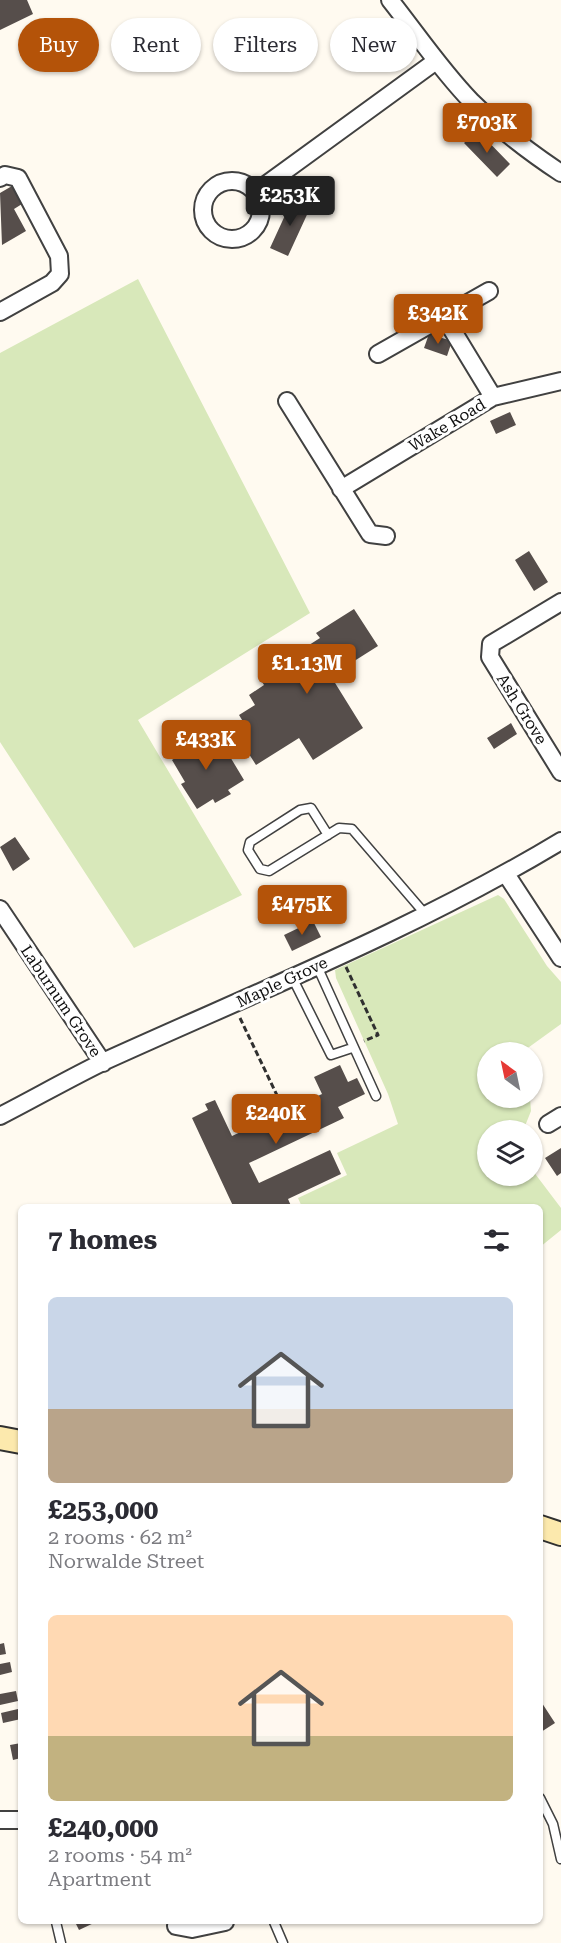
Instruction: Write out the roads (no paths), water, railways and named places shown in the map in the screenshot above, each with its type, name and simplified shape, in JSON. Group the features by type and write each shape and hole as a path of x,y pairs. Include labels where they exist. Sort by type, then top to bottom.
{"main road":[{"path":"0,1438 18,1441"}],"street":[{"path":"390,0 436,61 471,101 532,154 561,173"},
{"path":"256,192 436,61"},
{"path":"0,178 5,175 18,178 59,256 60,274 52,283 0,312"},
{"path":"378,354 489,291"},
{"path":"444,318 494,397"},
{"name":"Wake Road","path":"341,489 494,397 561,381"},
{"path":"287,401 370,534 386,536"},
{"name":"Ash Grove","path":"561,602 491,644 490,657 561,772"},
{"name":"Maple Grove","path":"0,1116 103,1062 426,915 506,874 561,841"},
{"path":"506,874 561,958"},
{"name":"Laburnum Grove","path":"0,909 103,1062"},
{"path":"0,1820 18,1820"},
{"path":"176,1926 192,1929 216,1924"}],"lane":[{"path":"328,835 311,807 300,810 250,842 248,850 260,869 268,871 328,835 339,828 352,829 426,915"},
{"path":"317,966 352,1049 376,1096"},
{"path":"292,977 331,1055 352,1049"},
{"path":"543,1804 554,1824 561,1860"},
{"path":"56,1924 61,1943"},
{"path":"275,1924 284,1943"}]}
